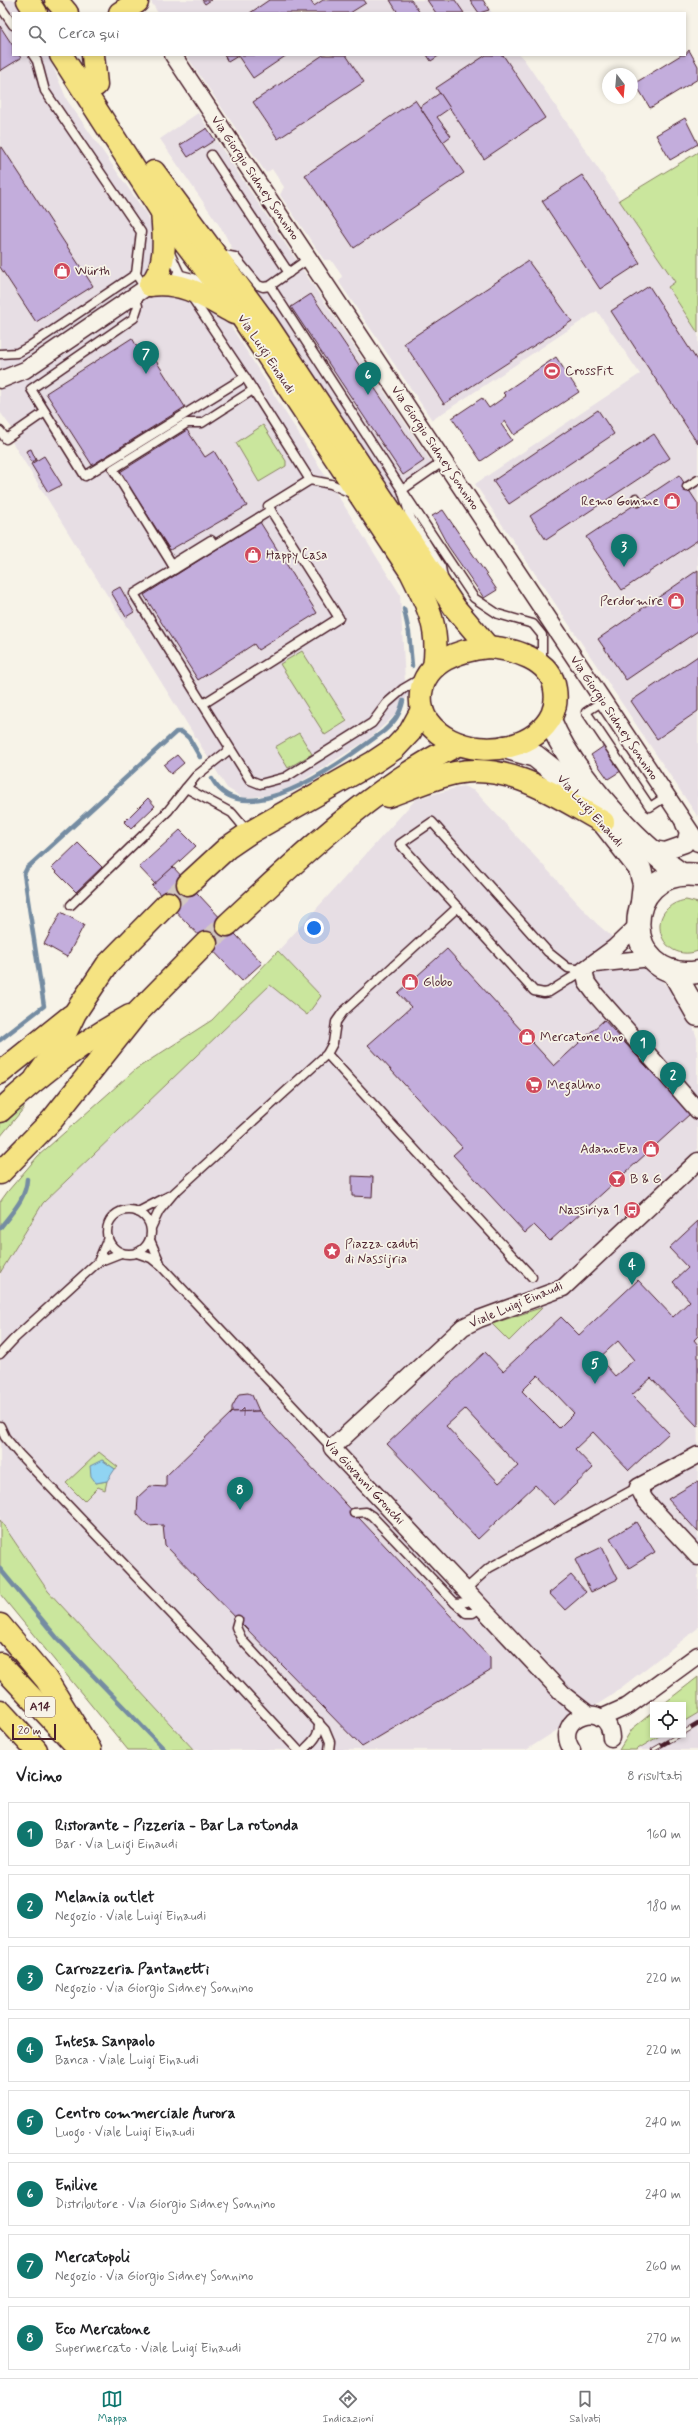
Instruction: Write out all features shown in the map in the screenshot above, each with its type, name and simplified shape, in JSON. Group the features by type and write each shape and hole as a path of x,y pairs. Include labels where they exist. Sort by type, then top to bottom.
{"main road":[{"path":"28,0 35,12"},
{"path":"40,0 49,12"},
{"path":"56,0 66,12"},
{"name":"Via Luigi Einaudi","path":"62,56 162,212 242,317 410,572 427,604 434,625 437,648 430,672 422,687 422,710 434,729 459,744 489,749 504,747 532,736 550,720 567,756 647,848 690,874"},
{"name":"Via Luigi Einaudi","path":"79,56 164,188 267,325 445,592 488,647"},
{"path":"92,56 96,85"},
{"path":"144,284 162,265 164,241 162,212"},
{"path":"144,284 183,281 208,310 242,317"},
{"path":"430,672 458,653 488,647 518,652 542,666 554,685 555,709 550,720"},
{"path":"188,884 227,848 249,832 374,762 395,748 410,732 422,710"},
{"path":"227,925 300,857 364,805 411,770 459,744"},
{"name":"Via Luigi Einaudi","path":"504,747 535,756 554,771 603,822 640,869 644,884 637,926 641,943 651,958 673,971 698,972"},
{"path":"364,805 428,781 456,773 482,771 504,774 530,783 603,822"},
{"name":"Via Luigi Einaudi","path":"642,903 658,883 690,874"},
{"path":"36,1078 59,1046 75,1013 107,965 168,903"},
{"path":"0,1173 52,1120 138,1012 206,943"},
{"name":"Via Luigi Einaudi","path":"673,971 698,1015"},
{"path":"0,1111 36,1078 84,1043 138,1012"},
{"path":"0,1073 75,1013"},
{"path":"0,1625 46,1678 90,1750"},
{"name":"A14","path":"0,1664 81,1750"},
{"name":"A14","path":"0,1712 36,1750"}],"street":[{"name":"Via Giorgio Sidney Sonnino","path":"174,56 698,843"},
{"path":"0,380 26,370 144,284"},
{"name":"Via Giorgio Sidney Sonnino","path":"647,848 665,852 686,844 688,832 683,821"},
{"path":"637,926 614,948 588,968 587,983 603,1004 698,1111"},
{"path":"588,968 651,958"},
{"name":"Viale Luigi Einaudi","path":"332,1448 463,1327 478,1319 563,1288 698,1161"},
{"name":"Via Giovanni Gronchi","path":"332,1448 565,1696 609,1726 609,1744"},
{"path":"698,1454 638,1487 645,1500 698,1557"},
{"name":"Via Giovanni Gronchi","path":"572,1722 628,1706 698,1655"},
{"name":"Via Giovanni Gronchi","path":"565,1696 570,1706 572,1722 567,1732 566,1746"},
{"name":"Via Giovanni Gronchi","path":"609,1744 628,1706"}],"lane":[{"path":"0,6 12,24"},
{"path":"34,56 37,62 45,91 141,232 144,284 134,318 31,389 85,476 245,377"},
{"path":"211,155 289,273"},
{"path":"164,241 183,281"},
{"path":"213,253 235,257 258,285 263,287 270,286 308,259"},
{"path":"0,354 17,353 144,284"},
{"path":"270,286 474,598 498,614 533,624 542,635 542,666"},
{"path":"208,310 215,329 310,480"},
{"path":"174,566 113,470 187,423 202,423 254,390"},
{"path":"0,431 6,439 45,412"},
{"path":"402,490 444,461"},
{"path":"362,498 331,484 310,480 270,508 174,566 134,594 250,780 260,784 286,777 372,723 388,703 403,689 430,672"},
{"path":"687,487 698,480"},
{"path":"402,490 411,519 441,567 445,592"},
{"path":"202,704 339,618 270,508"},
{"path":"71,905 168,811 196,776 230,749"},
{"path":"186,788 232,813 249,832"},
{"path":"432,822 548,952 568,968 588,968 549,992 544,993 534,991 400,844 432,822"},
{"path":"0,1354 15,1338 98,1262 120,1253 137,1253 143,1250 150,1240 151,1228 159,1210 173,1194 327,1054 333,1043 336,1022 343,1012 458,907"},
{"path":"327,1054 532,1277"},
{"path":"138,1212 173,1194"},
{"path":"98,1262 108,1238 109,1224 113,1218 124,1211 138,1212 144,1216 151,1228"},
{"path":"108,1238 110,1244 120,1253"},
{"name":"Via Giovanni Gronchi","path":"150,1240 162,1267"},
{"name":"Via Giovanni Gronchi","path":"137,1253 151,1258 162,1267 332,1448"},
{"path":"0,1426 20,1454 204,1648 298,1750"},
{"path":"354,1513 366,1512 372,1516 466,1613 473,1613 473,1598 489,1568 638,1487"},
{"path":"455,1602 467,1602 473,1598"},
{"path":"238,1620 236,1627 242,1640 319,1722 328,1736 329,1750"},
{"path":"304,1750 316,1737 319,1731 319,1722"}],"shaded area":[{"path":"0,0 15,0 22,12 12,12 12,56 48,56 67,100 147,215 157,237 154,262 225,317 400,594 405,681 414,684 406,699 401,702 397,713 369,739 294,786 270,795 243,798 227,788 12,442 19,438 0,412"},
{"path":"150,0 483,0 491,12 157,12"},
{"path":"187,56 522,56 675,282 668,288 698,333 698,817 475,484 640,374 597,311 432,420 339,282 342,276 331,260 324,260 280,195 284,187 272,169 266,173"},
{"path":"198,113 438,472 393,502 261,305 223,231 160,139"},
{"path":"463,786 475,791 597,924 656,974 676,997 690,1018 697,1038 698,1628 609,1697 526,1750 194,1750 48,1591 0,1520 0,1273 43,1203 270,985 321,996 278,951 416,799"},
{"path":"698,1713 698,1750 636,1750 656,1738 686,1738 686,1720"}],"green space":[{"path":"698,152 698,333 668,287 675,282 619,200"},
{"path":"263,425 286,461 286,466 259,482 236,443"},
{"path":"302,651 347,721 325,735 280,664"},
{"path":"299,733 312,754 288,768 275,747"},
{"path":"686,900 698,903 698,951 684,953 673,950 665,943 661,933 660,923 664,913 672,905"},
{"path":"278,951 321,996 307,1015 270,985 43,1203 0,1273 0,1202 38,1156 136,1069 212,1020"},
{"path":"22,1099 24,1108 0,1137 0,1120"},
{"path":"543,1307 509,1341 492,1324"},
{"path":"99,1452 118,1467 115,1469 102,1460 96,1483 107,1481 105,1490 98,1487 84,1501 66,1483"},
{"path":"0,1520 48,1591 194,1750 128,1750 0,1594"},
{"path":"698,1677 698,1713 686,1720 686,1702 666,1702"},
{"path":"650,1714 650,1738 656,1738 636,1750 619,1750 632,1729"}],"water":[{"path":"102,1460 115,1469 107,1481 96,1483 91,1476 90,1466"}],"building":[{"path":"202,0 211,0 205,4"},
{"path":"269,0 310,0 314,6 323,0 364,0 366,3 352,12 251,12"},
{"path":"390,0 411,0 419,12 397,12"},
{"path":"427,0 455,0 463,12 435,12"},
{"path":"470,0 483,0 489,10 478,12"},
{"path":"0,26 12,44 12,56 20,56 21,58 0,71"},
{"path":"689,50 698,66 698,79 650,108 638,88 638,81 679,56 686,56"},
{"path":"225,56 238,56 228,62"},
{"path":"238,56 286,56 253,78"},
{"path":"322,56 347,56 364,82 278,139 253,102"},
{"path":"428,56 438,56 431,61"},
{"path":"484,56 504,56 545,118 484,159 436,88"},
{"path":"440,93 450,108 437,117 451,136 443,142 420,107"},
{"path":"415,100 464,173 354,248 305,175"},
{"path":"685,118 698,144 670,160 656,135"},
{"path":"207,128 215,140 188,157 180,145"},
{"path":"2,147 93,286 36,322 0,267 0,148"},
{"path":"582,175 640,263 600,289 542,201"},
{"path":"528,261 572,321 444,404 404,343"},
{"path":"649,286 698,362 698,444 611,311"},
{"path":"311,294 424,461 403,475 291,307"},
{"path":"132,338 139,350 146,345 185,407 92,465 46,393"},
{"path":"556,357 579,392 514,435 505,421 501,424 512,440 481,461 452,418 482,398 489,408 506,396 503,393"},
{"path":"598,410 614,434 509,504 493,481"},
{"path":"187,430 205,457 214,451 247,506 170,550 120,472"},
{"path":"654,434 670,458 546,540 530,516"},
{"path":"31,449 36,460 31,462 26,451"},
{"path":"44,456 62,485 48,492 31,464"},
{"path":"679,475 698,504 698,540 622,590 586,537"},
{"path":"443,510 497,590 484,598 448,546 432,516"},
{"path":"260,522 317,613 258,650 254,644 198,680 144,595"},
{"name":"Perdormire","path":"698,570 698,631 626,680 598,639"},
{"path":"120,587 134,612 126,617 111,592"},
{"path":"698,656 698,711 657,739 631,701"},
{"path":"607,744 624,769 608,779 591,755"},
{"path":"177,755 184,763 171,774 164,765"},
{"path":"148,798 155,806 131,829 124,822"},
{"path":"180,830 196,846 155,884 139,867"},
{"path":"78,843 102,867 76,892 52,868"},
{"path":"173,867 262,963 242,981 152,886"},
{"path":"61,912 84,925 67,957 44,944"},
{"name":"MegaUno","path":"447,949 554,1066 604,1020 690,1114 550,1241 534,1225 525,1233 453,1155 462,1147 368,1045 411,1007 398,993"},
{"path":"352,1176 373,1177 372,1197 352,1196"},
{"path":"698,1221 698,1336 694,1340 698,1345 698,1427 651,1378 632,1395 669,1433 629,1470 593,1432 575,1449 593,1468 554,1505 535,1485 478,1539 387,1444 485,1352 503,1371 561,1317 579,1335 638,1280 673,1317 690,1301 673,1282 688,1268 669,1248","holes":["618,1341 634,1360 615,1376 599,1358","538,1375 574,1413 559,1428 522,1391","465,1409 518,1466 499,1483 446,1426"]},
{"path":"248,1393 252,1395 259,1411 232,1412 232,1407 239,1394"},
{"path":"259,1411 490,1658 490,1671 362,1747 165,1545 163,1525 148,1526 137,1514 138,1497 150,1486 166,1487 166,1476 232,1412"},
{"path":"698,1481 698,1532 668,1499"},
{"path":"636,1522 655,1552 629,1568 610,1538"},
{"path":"602,1547 618,1579 591,1592 575,1560"},
{"path":"571,1575 586,1592 565,1610 549,1593"}],"waterway":[{"path":"404,609 409,633 412,666"},
{"path":"212,779 227,795 248,800 271,797 297,787 347,758 384,731 396,718 403,701"},
{"path":"0,1040 44,1006 24,874 27,868 176,732 182,732 189,738 200,757"},
{"path":"0,1228 14,1211 21,1199 27,1179"},
{"path":"0,1569 57,1638 165,1750"}],"tunnel":[{"path":"168,903 188,884"},
{"path":"206,943 227,925"}],"railway":[{"path":"686,1731 698,1724"},
{"path":"653,1750 674,1738"}],"place":[{"name":"Würth","path":"62,271"},
{"name":"CrossFit","path":"552,371"},
{"name":"Mercatopoli","path":"146,374"},
{"name":"Enilive","path":"368,395"},
{"name":"Remo Gomme","path":"672,501"},
{"name":"Happy Casa","path":"253,555"},
{"name":"Carrozzeria Pantanetti","path":"624,567"},
{"name":"Perdormire","path":"676,601"},
{"name":"Globo","path":"410,982"},
{"name":"Mercatone Uno","path":"527,1037"},
{"name":"Ristorante - Pizzeria - Bar La rotonda","path":"643,1063"},
{"name":"MegaUno","path":"534,1085"},
{"name":"Melania outlet","path":"673,1095"},
{"name":"AdamoEva","path":"651,1149"},
{"name":"B & G","path":"617,1179"},
{"name":"Nassiriya 1","path":"632,1210"},
{"name":"Piazza caduti di Nassijria","path":"332,1251"},
{"name":"Intesa Sanpaolo","path":"632,1285"},
{"name":"Centro commerciale Aurora","path":"595,1384"},
{"name":"Eco Mercatone","path":"240,1510"}]}
